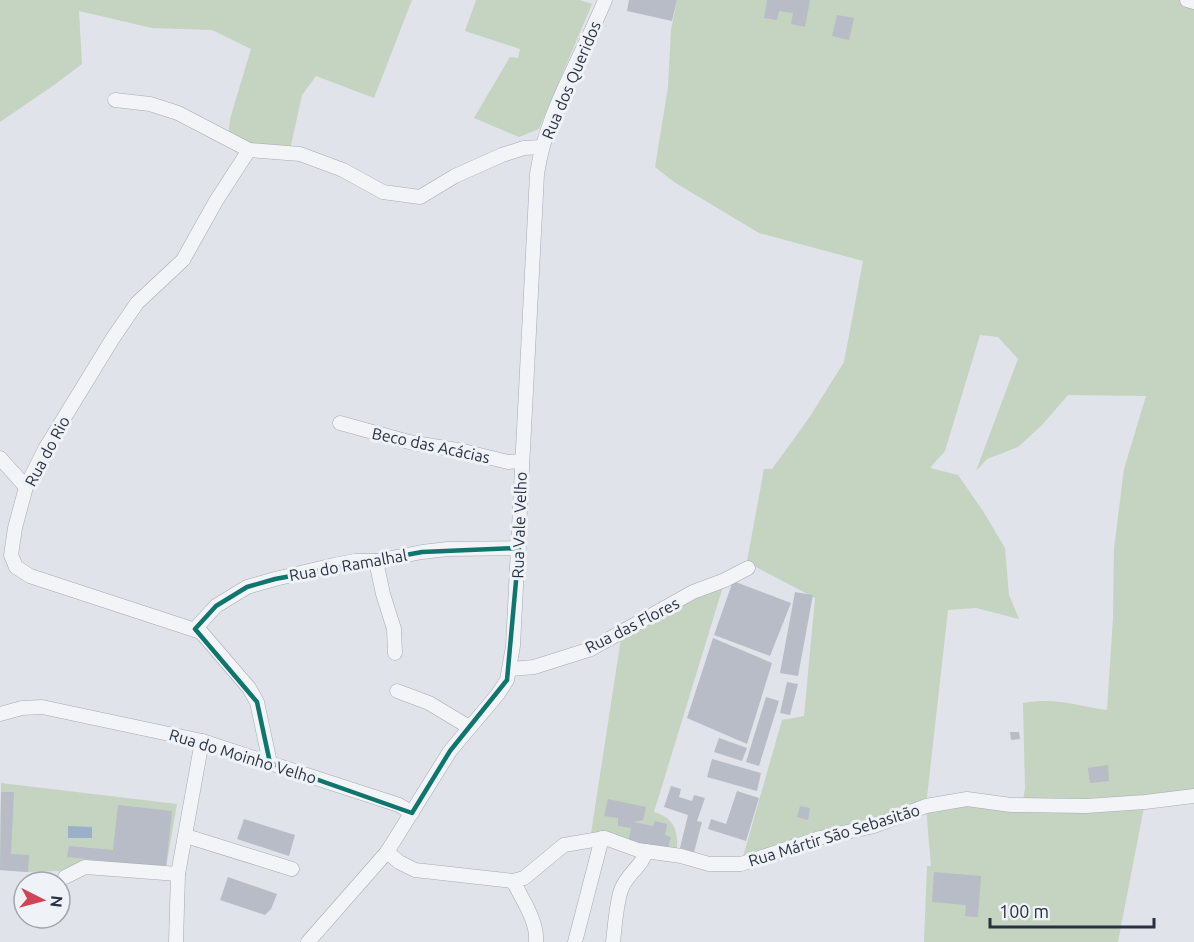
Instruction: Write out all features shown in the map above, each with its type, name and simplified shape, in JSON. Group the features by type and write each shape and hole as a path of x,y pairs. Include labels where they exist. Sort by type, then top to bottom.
{"street":[{"name":"Rua dos Queridos","path":"540,153 553,117 606,0"},
{"path":"1186,0 1194,2"},
{"path":"115,100 150,104 178,113 249,150 300,154 343,170 383,192 420,197 455,176 502,154 517,150 540,153"},
{"name":"Rua do Rio","path":"249,150 216,201 183,260 137,303 45,449 26,487 11,555 16,567 30,576 201,632 257,702 270,763"},
{"name":"Rua Vale Velho","path":"308,942 387,852 450,751 498,694 511,669 519,548 534,199 540,153"},
{"name":"Beco das Acácias","path":"340,423 409,442 463,451 508,462 522,461"},
{"path":"0,458 26,487"},
{"name":"Rua do Ramalhal","path":"195,630 216,606 247,587 333,565 355,561 376,561 448,549 519,548"},
{"path":"376,561 394,629 395,653"},
{"name":"Rua das Flores","path":"511,669 534,667 591,649 693,592 748,568"},
{"path":"396,691 429,703 469,727"},
{"name":"Rua do Moinho Velho","path":"0,714 22,708 42,707 202,741 399,805 412,813"},
{"path":"176,942 178,874 202,741"},
{"name":"Rua Mártir São Sebasitão","path":"513,881 524,878 564,845 602,838 638,850 681,856 709,864 741,864 820,838 874,826 926,806 967,799 1011,805 1086,806 1194,796"},
{"path":"186,836 292,869"},
{"path":"574,942 602,838"},
{"path":"613,942 621,890 630,872 645,859 646,851"},
{"path":"387,852 399,862 415,870 513,881 537,936 536,942"},
{"path":"72,874 85,867 178,874"}],"highlighted area":[{"path":"519,548 507,680 450,751 412,813 270,763 257,702 195,629 216,606 247,587 275,579 422,552"}],"green space":[{"path":"0,0 412,0 374,98 316,76 302,95 289,154 228,139 230,119 251,49 212,30 152,28 79,11 82,64 0,122"},
{"path":"476,0 580,0 592,4 539,129 519,137 474,118 510,57 518,58 520,49 465,31"},
{"path":"677,0 1194,0 1194,796 1145,802 1118,942 924,942 927,866 931,866 926,807 741,864 782,720 804,716 815,598 747,561 764,469 772,469 809,418 844,362 863,261 759,233 674,182 655,167 668,87 671,30","holes":["980,335 998,337 1018,359 976,471 987,459 1018,447 1042,425 1068,395 1146,396 1124,469 1114,549 1113,618 1107,710 1047,701 1023,703 1025,789 1022,805 926,806 948,610 976,608 1019,619 1009,595 1005,548 958,475 930,468 945,451"]},
{"path":"725,580 654,812 668,819 675,828 676,856 590,840 622,632"},
{"path":"1,783 177,804 166,867 0,870"}],"water":[{"path":"68,826 92,827 92,838 68,838"}],"building":[{"path":"629,0 677,0 672,21 627,11"},
{"path":"767,0 810,0 805,27 791,24 793,13 779,11 777,20 764,18"},
{"path":"837,15 854,18 849,40 832,36"},
{"path":"733,581 791,603 770,656 714,635"},
{"path":"795,592 813,595 798,676 780,673"},
{"path":"713,638 772,663 747,744 687,718"},
{"path":"787,682 798,684 790,715 780,713"},
{"path":"766,697 779,701 759,766 746,762"},
{"path":"1010,732 1019,732 1020,739 1011,740"},
{"path":"719,738 747,748 742,761 714,752"},
{"path":"712,759 761,773 757,791 707,777"},
{"path":"1108,765 1109,781 1090,783 1088,768"},
{"path":"671,786 681,789 679,797 692,801 694,795 705,798 697,821 702,822 694,852 680,848 688,815 664,807"},
{"path":"737,791 759,798 746,841 708,829 711,819 726,824"},
{"path":"1,792 14,792 11,854 29,855 28,870 0,870"},
{"path":"608,799 646,807 643,820 633,822 653,826 655,821 667,824 665,835 671,837 667,851 628,842 631,828 618,826 618,818 604,816"},
{"path":"118,805 172,811 166,867 67,857 69,846 113,850"},
{"path":"800,806 810,808 808,820 797,817"},
{"path":"244,819 295,835 289,856 237,839"},
{"path":"934,872 981,876 978,917 965,916 966,905 932,902"},
{"path":"228,877 277,894 271,909 265,915 220,900"}]}
